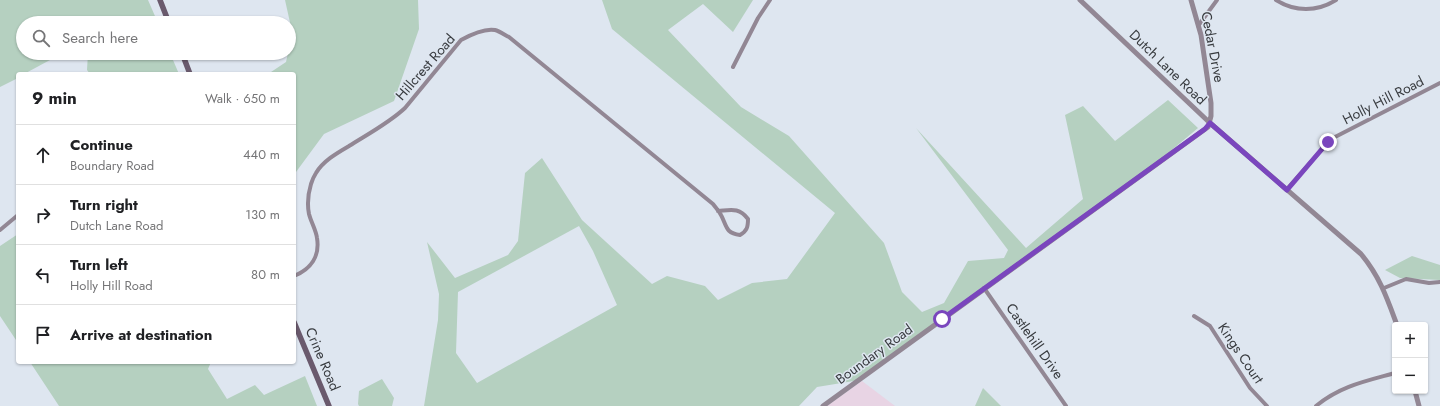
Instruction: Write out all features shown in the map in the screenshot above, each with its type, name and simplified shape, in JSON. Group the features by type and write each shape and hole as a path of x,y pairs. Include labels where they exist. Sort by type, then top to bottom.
{"main road":[{"path":"160,0 167,16"},
{"path":"185,60 189,72"},
{"name":"Crine Road","path":"296,327 329,406"}],"street":[{"path":"733,67 758,18 770,0"},
{"name":"Dutch Lane Road","path":"1080,0 1210,123 1361,254 1384,288 1396,322"},
{"name":"Cedar Drive","path":"1191,0 1198,26 1211,103 1212,112 1210,123"},
{"path":"1198,26 1217,0"},
{"path":"1276,0 1294,8 1307,9 1322,7 1336,0"},
{"name":"Hillcrest Road","path":"296,275 311,266 315,260 317,252 317,237 309,214 308,196 316,173 338,152 396,117 461,40 482,31 494,30 509,37 713,204 728,231 740,235 745,232 748,227 748,219 744,213 734,209 718,211"},
{"name":"Holly Hill Road","path":"1287,190 1325,146 1335,137 1440,83"},
{"name":"Boundary Road","path":"823,406 1138,178 1205,129 1210,123"},
{"path":"0,230 16,217"},
{"path":"1384,288 1406,280 1429,283 1440,282"},
{"name":"Castlehill Drive","path":"984,288 1066,406"},
{"name":"Kings Court","path":"1194,316 1210,326 1250,388 1267,406"},
{"path":"1316,406 1328,396 1345,387 1392,374"},
{"path":"1416,394 1419,406"}],"shaded area":[{"path":"862,381 895,406 827,406"}],"green space":[{"path":"0,0 148,0 155,16 16,16 16,60 50,60 28,72 16,72 16,79 0,87"},
{"path":"285,0 418,0 419,29 394,101 324,134 296,172 296,72 271,72 286,62 286,60 296,60 296,16 289,16"},
{"path":"602,0 753,0 733,32 703,4 668,30 741,107 789,136 884,243 902,292 922,312 944,303 968,261 1004,258 1008,250 916,128 1026,248 1083,199 1065,115 1083,106 1115,141 1168,100 1198,128 1149,169 860,380 817,387 799,406 424,406 438,320 439,294 427,242 455,278 508,255 518,241 525,173 542,158 582,220 652,284 667,276 705,286 718,300 752,283 787,279 835,213 612,29","holes":["579,226 593,251 617,305 477,383 456,353 458,292"]},
{"path":"88,60 173,60 178,72 88,72 87,70"},
{"path":"16,235 16,340 0,316 0,246"},
{"path":"1412,256 1440,265 1440,280 1400,278 1385,270"},
{"path":"31,364 210,364 208,369 227,399 255,385 264,395 305,376 317,406 59,406"},
{"path":"382,379 394,398 392,406 359,406 359,391"},
{"path":"983,388 1001,406 975,406"}],"route":[{"path":"942,319 1138,178 1205,129 1210,123 1287,190 1328,142"}]}
